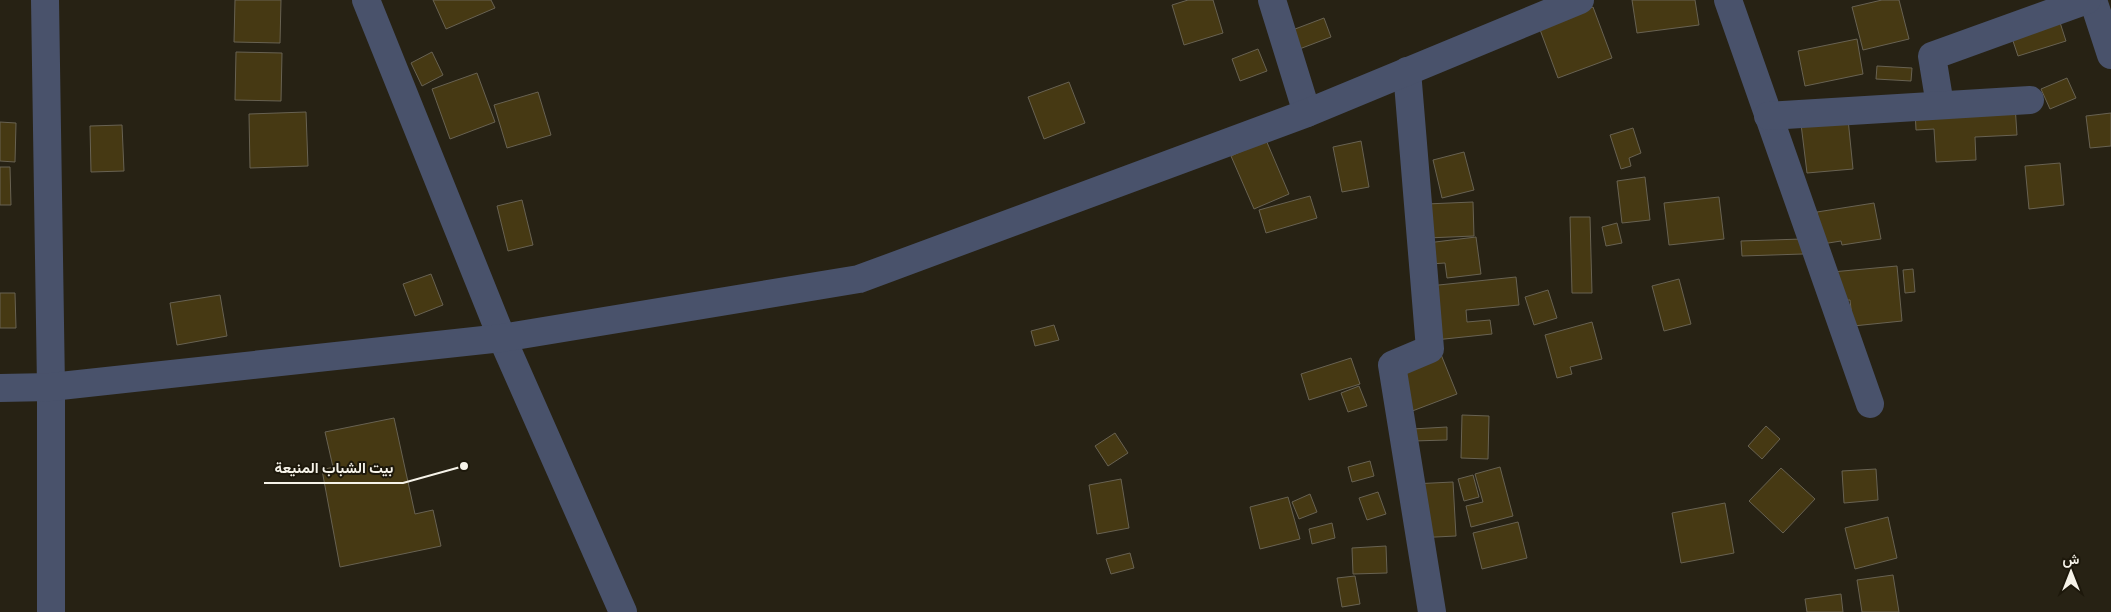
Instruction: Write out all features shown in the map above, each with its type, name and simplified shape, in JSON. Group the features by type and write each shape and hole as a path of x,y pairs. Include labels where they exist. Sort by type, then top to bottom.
{"street":[{"path":"45,0 51,387 52,612"},
{"path":"366,0 502,338 623,612"},
{"path":"1272,0 1307,113"},
{"path":"0,388 51,387 502,338 859,279 1307,113 1580,0"},
{"path":"1728,0 1870,404"},
{"path":"1940,105 1932,56 2087,0"},
{"path":"2093,0 2111,55"},
{"path":"1408,71 1430,349 1392,365 1432,612"},
{"path":"1768,116 2030,100"}],"building":[{"path":"235,0 281,0 280,43 234,42"},
{"path":"433,0 491,0 495,8 446,29"},
{"path":"1188,0 1213,0 1223,33 1184,45 1172,5"},
{"path":"1632,0 1695,0 1699,25 1637,33"},
{"path":"1882,0 1899,0 1909,39 1863,50 1852,7"},
{"path":"1593,7 1612,58 1558,78 1539,27"},
{"path":"2055,7 2066,41 2018,56 2007,23"},
{"path":"1324,18 1331,37 1281,56 1274,37"},
{"path":"1857,39 1863,74 1805,86 1798,51"},
{"path":"1258,49 1267,71 1240,81 1232,59"},
{"path":"236,52 282,53 281,101 235,100"},
{"path":"432,52 443,75 422,86 411,63"},
{"path":"1877,66 1912,68 1911,81 1876,79"},
{"path":"477,73 495,122 450,139 432,89"},
{"path":"2067,78 2076,98 2050,109 2041,89"},
{"path":"1069,82 1085,123 1044,139 1028,97"},
{"path":"538,92 551,135 507,148 494,105"},
{"path":"2015,105 2017,135 1975,137 1976,160 1936,162 1934,129 1916,130 1915,110"},
{"path":"306,112 308,166 250,168 249,114"},
{"path":"2111,113 2111,146 2090,148 2086,116"},
{"path":"1848,119 1853,169 1807,173 1801,124"},
{"path":"0,122 16,123 15,162 0,161"},
{"path":"122,125 124,171 91,172 90,126"},
{"path":"1633,128 1641,153 1629,158 1631,166 1621,169 1610,135"},
{"path":"1266,140 1289,194 1254,209 1231,156"},
{"path":"1361,141 1369,187 1342,192 1333,147"},
{"path":"1464,152 1474,190 1442,198 1433,160"},
{"path":"2060,163 2064,205 2029,209 2025,166"},
{"path":"0,167 10,167 11,205 0,205"},
{"path":"1645,177 1650,220 1622,223 1617,181"},
{"path":"1310,196 1317,218 1266,233 1259,210"},
{"path":"1719,197 1724,239 1669,245 1664,203"},
{"path":"522,200 533,245 508,251 497,206"},
{"path":"1473,202 1474,236 1427,238 1426,204"},
{"path":"1874,203 1881,239 1842,245 1841,241 1822,244 1817,212"},
{"path":"1570,217 1590,217 1592,293 1572,293"},
{"path":"1617,223 1622,243 1606,246 1602,227"},
{"path":"1476,237 1481,274 1447,278 1445,263 1430,264 1427,243"},
{"path":"1802,239 1803,254 1742,256 1741,241"},
{"path":"1897,266 1902,321 1853,326 1850,300 1835,301 1832,272"},
{"path":"1913,269 1915,292 1905,293 1903,270"},
{"path":"431,274 443,305 415,316 403,284"},
{"path":"1516,277 1519,305 1466,310 1467,322 1490,320 1492,334 1435,340 1429,286"},
{"path":"1679,279 1691,324 1664,331 1652,286"},
{"path":"1548,290 1557,318 1534,325 1525,297"},
{"path":"0,293 15,293 16,328 0,328"},
{"path":"220,295 227,336 177,345 170,303"},
{"path":"1592,322 1602,359 1570,367 1572,374 1557,378 1545,335"},
{"path":"1054,325 1059,340 1035,346 1031,331"},
{"path":"1440,352 1457,394 1407,413 1391,371"},
{"path":"1351,358 1360,384 1309,400 1301,374"},
{"path":"1359,386 1367,406 1348,412 1341,393"},
{"path":"1462,415 1489,416 1488,459 1461,458"},
{"path":"394,418 415,514 433,510 441,546 340,567 322,470 333,467 325,432"},
{"path":"1766,426 1780,439 1762,459 1748,446"},
{"path":"1447,427 1447,440 1413,441 1412,429"},
{"path":"1115,433 1128,453 1108,466 1095,446"},
{"path":"1370,461 1374,476 1352,482 1348,467"},
{"path":"1500,467 1513,516 1471,527 1466,506 1483,502 1475,474"},
{"path":"1781,468 1815,499 1783,533 1749,501"},
{"path":"1876,469 1878,500 1844,503 1842,471"},
{"path":"1473,475 1479,497 1464,501 1458,479"},
{"path":"1121,479 1129,528 1097,534 1089,485"},
{"path":"1453,482 1456,536 1415,538 1412,484"},
{"path":"1378,492 1386,514 1367,520 1359,498"},
{"path":"1310,494 1317,512 1299,519 1292,502"},
{"path":"1288,497 1300,539 1260,549 1250,507"},
{"path":"1725,503 1734,553 1681,563 1672,513"},
{"path":"1888,517 1897,558 1855,569 1845,528"},
{"path":"1518,522 1527,558 1482,569 1473,533"},
{"path":"1332,523 1335,538 1312,544 1309,529"},
{"path":"1386,546 1387,573 1353,574 1352,548"},
{"path":"1130,553 1134,568 1111,574 1106,559"},
{"path":"1893,575 1899,612 1862,612 1857,580"},
{"path":"1355,576 1360,604 1342,607 1337,578"},
{"path":"1841,594 1843,612 1807,612 1805,599"}],"place":[{"name":"بيت الشباب المنيعة","path":"464,466"}]}
